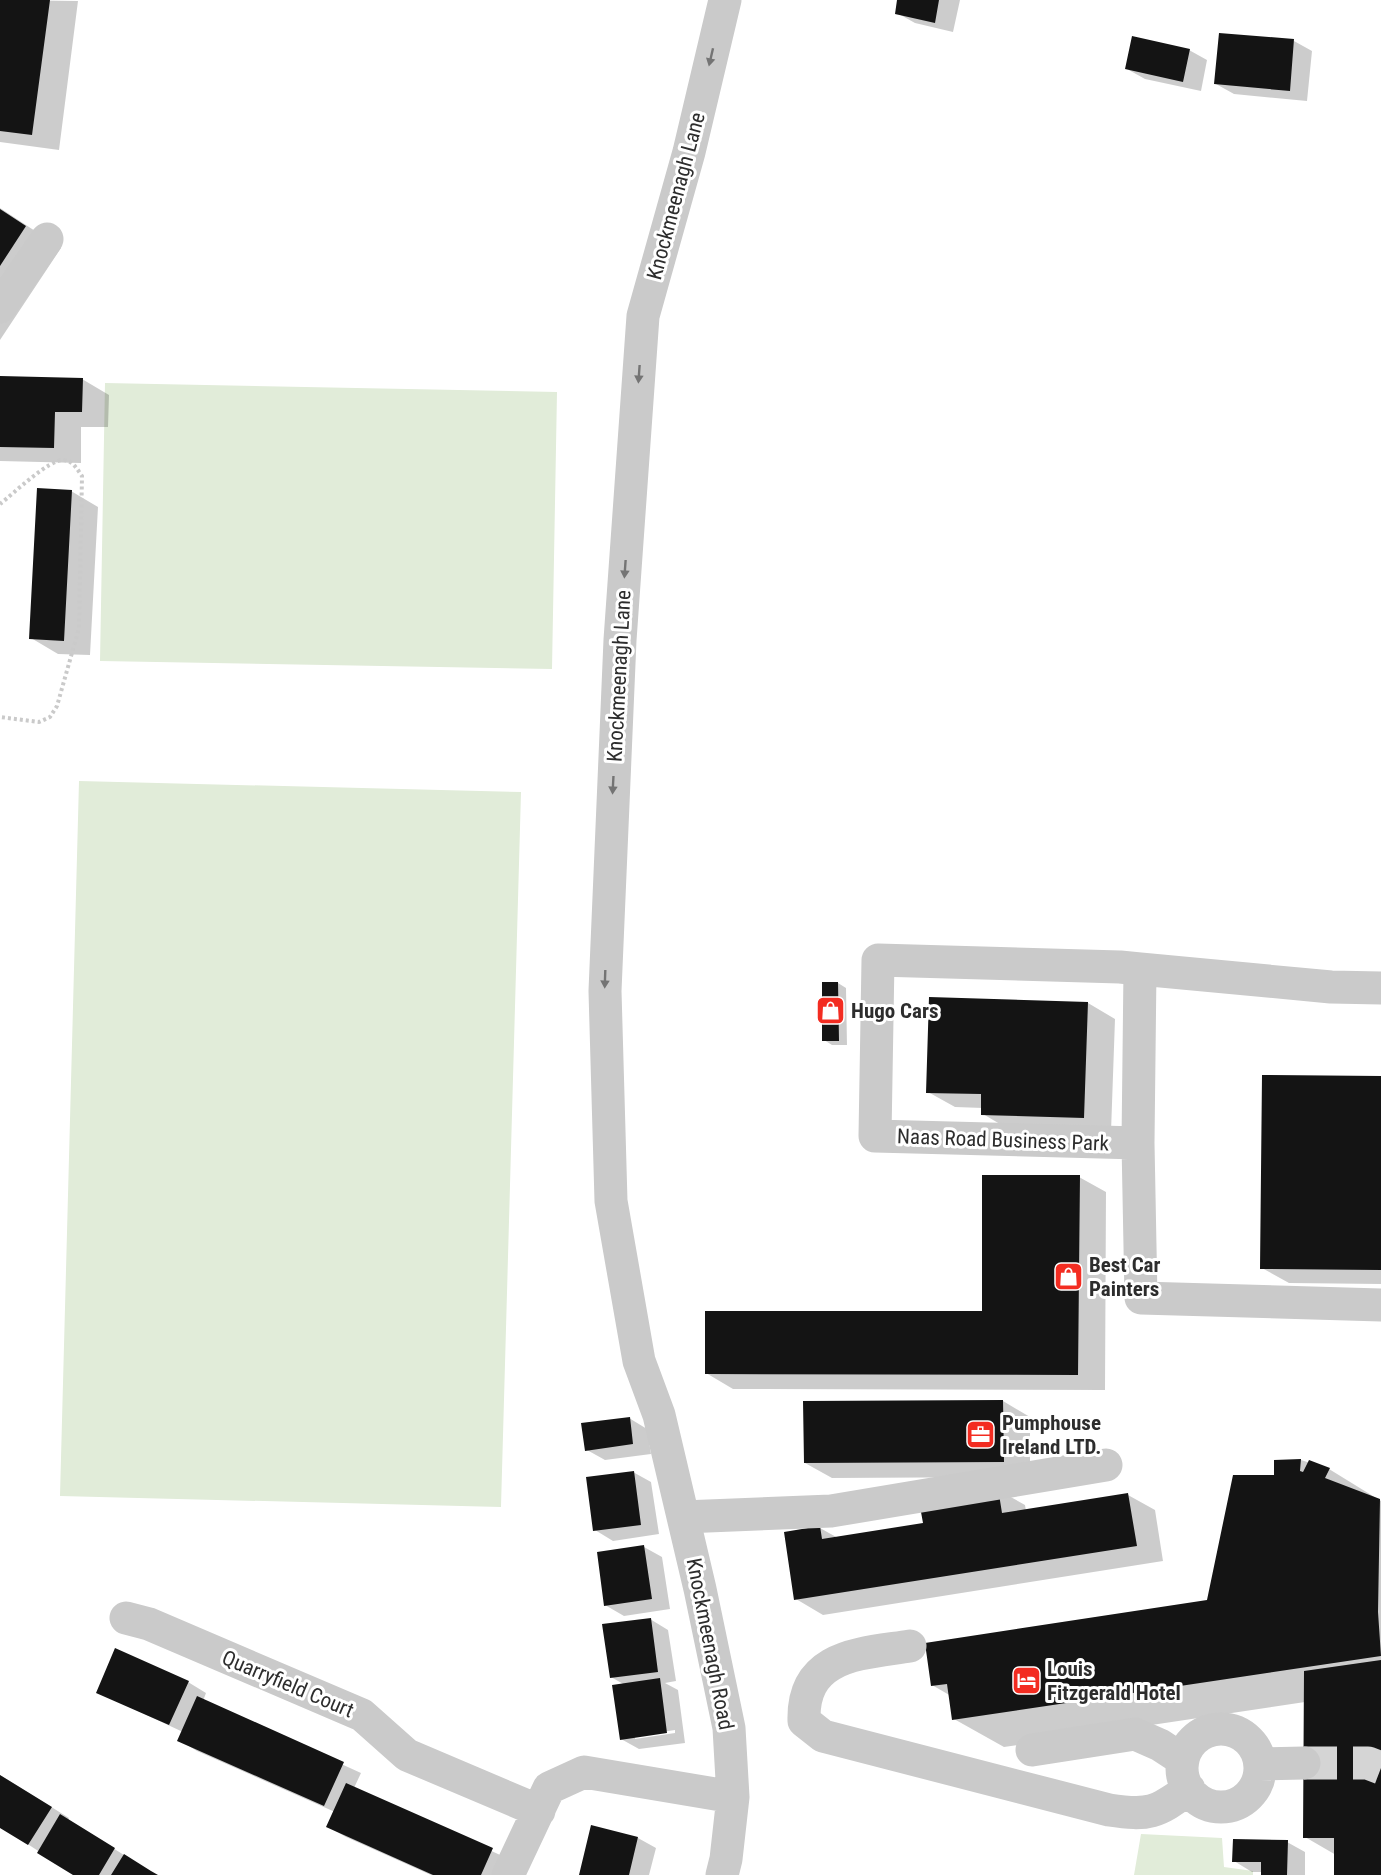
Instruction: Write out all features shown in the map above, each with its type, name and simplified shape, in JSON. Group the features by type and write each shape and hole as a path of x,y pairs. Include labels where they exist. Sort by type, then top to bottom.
{"street":[{"name":"Knockmeenagh Lane","path":"659,1415 639,1361 611,1201 605,991 620,640 643,316 689,152 725,0"},
{"path":"0,307 47,239"},
{"name":"Naas Road Business Park","path":"1138,1143 875,1136 878,960 1140,969 1331,987 1381,988"},
{"name":"Naas Road Business Park","path":"1140,969 1138,1143 1141,1298 1381,1305"},
{"name":"Knockmeenagh Road","path":"659,1415 729,1728 733,1797 722,1875"},
{"path":"683,1517 831,1511 1106,1465"},
{"name":"Quarryfield Court","path":"126,1618 149,1624 362,1715 407,1755 539,1811"},
{"path":"910,1646 858,1654 823,1668 809,1687 804,1706 804,1721 822,1736 1109,1810 1140,1814 1166,1805 1186,1775 1187,1749 1205,1732 1230,1730 1250,1742 1260,1764 1254,1789 1246,1799 1234,1805 1209,1805 1197,1799 1186,1775 1160,1745 1135,1734 1032,1750"},
{"path":"1260,1764 1304,1764"},
{"path":"508,1875 549,1788 585,1772 733,1797"}],"path":[{"path":"0,504 50,465 63,460 74,464 82,476 79,628 57,706 50,717 39,722 0,717"}],"green space":[{"path":"105,383 557,392 552,669 100,661"},
{"path":"79,781 521,792 501,1507 60,1496"},
{"path":"1141,1834 1222,1838 1224,1867 1253,1871 1253,1875 1134,1875"}],"building":[{"path":"0,0 50,0 32,135 0,131"},
{"path":"897,0 939,0 935,23 895,14"},
{"path":"1219,33 1294,39 1290,91 1214,84"},
{"path":"1132,36 1190,49 1183,82 1125,69"},
{"path":"0,209 26,226 0,266"},
{"path":"0,376 83,378 82,412 55,412 54,448 0,447"},
{"path":"37,488 72,490 64,641 29,639"},
{"name":"Hugo Cars","path":"822,982 838,982 839,1041 822,1041"},
{"path":"929,997 1088,1002 1084,1118 981,1115 981,1094 926,1093"},
{"path":"1262,1075 1381,1076 1381,1270 1260,1269"},
{"path":"982,1175 1080,1175 1078,1375 705,1374 705,1311 982,1311"},
{"path":"1003,1400 1004,1462 804,1463 803,1401"},
{"path":"630,1417 633,1444 585,1451 581,1423"},
{"path":"1301,1459 1300,1471 1303,1472 1309,1460 1330,1468 1325,1478 1380,1499 1378,1612 1381,1656 952,1720 947,1684 931,1686 925,1643 1207,1600 1233,1475 1274,1475 1274,1460"},
{"path":"634,1471 641,1525 593,1531 586,1477"},
{"path":"998,1488 1002,1513 1128,1493 1137,1546 794,1600 784,1532 820,1526 822,1539 923,1523 919,1501"},
{"path":"644,1545 652,1599 604,1606 597,1552"},
{"path":"651,1618 658,1672 610,1678 602,1624"},
{"path":"115,1648 189,1681 169,1725 96,1693"},
{"path":"1381,1660 1381,1875 1334,1875 1334,1838 1303,1838 1304,1671"},
{"path":"660,1678 667,1733 620,1740 612,1685"},
{"path":"197,1696 344,1762 324,1806 177,1741"},
{"path":"0,1775 52,1807 28,1845 0,1828"},
{"path":"346,1783 493,1848 481,1875 433,1875 326,1827"},
{"path":"60,1814 115,1848 99,1875 73,1875 37,1853"},
{"path":"591,1825 638,1837 629,1875 579,1875"},
{"path":"1233,1839 1288,1840 1287,1875 1261,1875 1261,1862 1232,1862"},
{"path":"124,1854 151,1871 158,1875 111,1875"}],"tunnel":[{"path":"1304,1763 1368,1763 1381,1768"}],"place":[{"name":"Hugo Cars","path":"830,1011"},
{"name":"Best Car Painters","path":"1068,1277"},
{"name":"Pumphouse Ireland LTD.","path":"981,1435"},
{"name":"Louis Fitzgerald Hotel","path":"1026,1681"}]}
